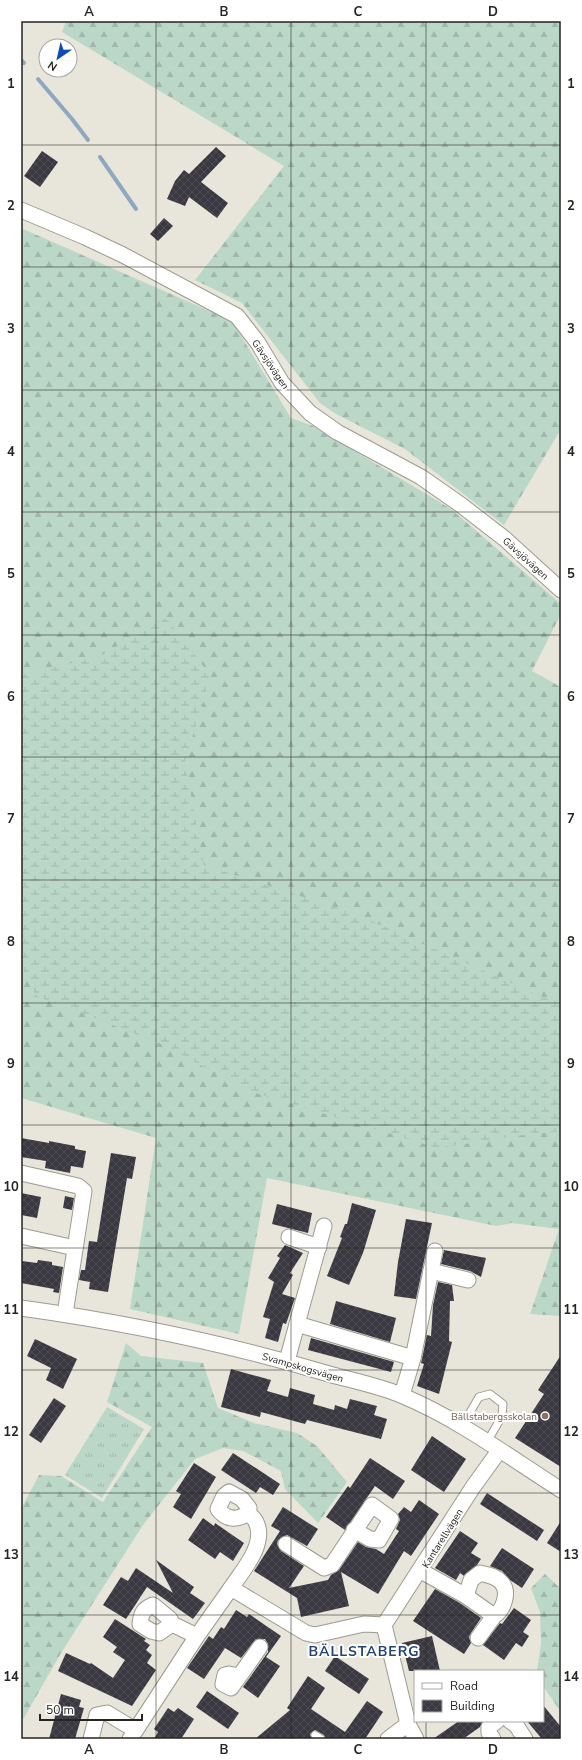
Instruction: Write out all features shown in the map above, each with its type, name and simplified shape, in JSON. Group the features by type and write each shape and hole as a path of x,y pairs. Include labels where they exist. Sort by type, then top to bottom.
{"street":[{"name":"Gävsjövägen","path":"21,210 85,236 237,316 258,343 282,383 310,413 337,432 421,477 461,505 505,539 561,590"},
{"path":"21,1173 78,1186 84,1191 65,1314"},
{"path":"286,1361 324,1226"},
{"path":"21,1236 74,1248"},
{"path":"289,1236 319,1247"},
{"path":"402,1395 412,1358 435,1251"},
{"path":"431,1271 468,1280"},
{"name":"Svampskogsvägen","path":"21,1308 65,1314 182,1337 286,1361 402,1395 462,1426 561,1490"},
{"path":"297,1324 412,1358"},
{"name":"Kantarellvägen","path":"384,1625 421,1571 473,1488 499,1451"},
{"path":"91,1739 97,1715 107,1713 133,1734 196,1636 231,1588 256,1548 259,1534 256,1522 248,1513"},
{"path":"290,1549 324,1568 332,1564 354,1530"},
{"path":"421,1571 466,1596 494,1616"},
{"path":"466,1596 471,1580 480,1574 495,1577 501,1582 505,1589 505,1600 499,1613 494,1616 478,1638"},
{"path":"231,1588 306,1633 315,1635 364,1624 384,1625 408,1724 416,1739"},
{"path":"172,1624 196,1636"},
{"path":"236,1680 260,1647"},
{"path":"492,1739 489,1733 489,1727 496,1722"},
{"path":"512,1722 516,1725 526,1739"},
{"path":"388,1739 408,1724"}],"lane":[{"path":"462,1426 479,1398 490,1394 503,1404 502,1416 487,1442"}],"green space":[{"path":"66,21 561,21 561,429 504,525 405,449 336,414 320,403 242,303 195,280 284,166 78,42 78,38 72,38 62,32"},
{"path":"21,228 232,321 291,418 313,426 451,509 561,604 561,614 532,671 561,687 561,1316 530,1314 559,1229 512,1223 496,1226 267,1178 239,1334 130,1309 156,1138 21,1098"},
{"path":"166,618 211,676 185,761 204,865 356,914 561,1005 561,1131 437,1148 249,1091 157,1042 36,996 21,965 21,679 25,674 100,656"},
{"path":"126,1343 141,1356 203,1363 218,1408 254,1423 297,1433 317,1446 347,1482 318,1523 285,1489 281,1471 243,1451 223,1448 195,1459 143,1525 61,1653 21,1723 21,1509 39,1475 61,1476 103,1502 152,1427 107,1402"},
{"path":"107,1407 144,1429 102,1498 65,1475"},
{"path":"545,1574 561,1589 561,1712 544,1687 544,1670 537,1670 541,1644 540,1612 531,1588"}],"building":[{"path":"216,147 226,156 201,182 228,203 217,218 189,197 185,206 167,199 175,181 184,170 189,174"},
{"path":"42,151 58,162 40,187 24,176"},
{"path":"164,218 173,226 158,241 150,234"},
{"path":"21,1138 75,1146 75,1149 86,1151 83,1168 71,1166 70,1173 45,1168 46,1161 21,1157"},
{"path":"111,1153 136,1157 132,1179 127,1178 108,1292 89,1289 90,1282 79,1280 81,1270 85,1270 89,1241 97,1242"},
{"path":"21,1193 41,1197 37,1218 21,1215"},
{"path":"65,1196 74,1198 72,1210 63,1208"},
{"path":"352,1203 376,1210 363,1253 349,1285 327,1276 342,1238 340,1237 345,1224 347,1224"},
{"path":"277,1204 312,1213 308,1233 272,1224"},
{"path":"406,1219 432,1223 416,1299 394,1296 398,1262"},
{"path":"285,1245 303,1253 290,1273 293,1275 282,1294 295,1298 286,1324 283,1323 278,1342 265,1338 270,1319 263,1317 274,1282 268,1278 280,1258 277,1256"},
{"path":"444,1250 486,1258 481,1277 470,1271 441,1264"},
{"path":"38,1260 52,1262 52,1265 63,1267 59,1293 53,1292 54,1289 21,1283 22,1261 37,1263"},
{"path":"438,1282 452,1285 454,1301 450,1301 449,1341 452,1342 439,1394 417,1386 424,1364 421,1363 427,1335 431,1336 433,1305"},
{"path":"336,1301 396,1318 390,1342 330,1324"},
{"path":"311,1338 394,1362 391,1372 308,1350"},
{"path":"35,1339 77,1359 63,1389 46,1380 51,1368 27,1356"},
{"name":"Bällstabergsskolan","path":"561,1355 561,1467 515,1438 544,1394 538,1390"},
{"path":"231,1369 271,1380 267,1391 288,1397 290,1388 315,1395 313,1404 334,1410 335,1405 347,1409 350,1399 377,1406 374,1415 387,1419 381,1439 307,1420 305,1424 261,1412 260,1417 221,1407"},
{"path":"54,1398 66,1406 41,1443 29,1435"},
{"path":"432,1436 466,1459 444,1492 411,1470"},
{"path":"233,1453 280,1484 273,1495 260,1487 256,1493 221,1470"},
{"path":"370,1458 405,1481 393,1499 375,1486 345,1530 326,1517 348,1486 350,1488"},
{"path":"194,1463 216,1477 191,1519 173,1507 181,1494 176,1491"},
{"path":"487,1493 544,1530 537,1541 480,1504"},
{"path":"419,1500 439,1514 411,1556 404,1551 378,1594 341,1572 349,1606 301,1617 297,1598 254,1571 280,1531 271,1526 283,1507 318,1529 307,1546 287,1535 278,1540 277,1544 281,1551 304,1566 289,1588 328,1580 331,1575 339,1570 358,1542 384,1554 399,1531 396,1529 400,1520 398,1514 404,1507 411,1512"},
{"path":"203,1518 214,1526 215,1523 244,1543 233,1561 220,1552 215,1559 188,1540"},
{"path":"561,1521 561,1552 547,1543"},
{"path":"460,1531 478,1543 471,1553 481,1559 477,1565 464,1576 460,1573 456,1580 435,1568"},
{"path":"502,1548 534,1569 522,1588 510,1580 502,1571 490,1566"},
{"path":"156,1560 194,1587 190,1593 205,1603 193,1619 147,1587 126,1619 103,1605 121,1577 128,1581 136,1568 173,1593"},
{"path":"435,1589 460,1603 481,1618 469,1637 471,1643 464,1654 413,1621"},
{"path":"514,1608 531,1620 523,1632 529,1636 522,1647 516,1643 504,1660 483,1645"},
{"path":"236,1610 247,1617 249,1614 281,1636 266,1657 280,1666 258,1698 243,1687 268,1652 268,1644 265,1639 256,1639 241,1658 225,1648 204,1679 187,1668 209,1636 213,1639 221,1627 224,1629"},
{"path":"115,1619 146,1639 144,1641 150,1645 146,1650 152,1655 147,1663 156,1670 132,1706 58,1671 66,1653 90,1664 91,1663 113,1678 125,1660 113,1652 117,1647 103,1637"},
{"path":"432,1636 440,1670 409,1671 402,1643"},
{"path":"335,1656 369,1679 359,1694 325,1671"},
{"path":"308,1676 325,1688 311,1709 345,1732 367,1701 383,1712 365,1739 326,1739 324,1735 315,1730 310,1734 312,1739 255,1739 290,1710 287,1708"},
{"path":"207,1691 239,1713 228,1729 196,1707"},
{"path":"61,1694 81,1700 79,1707 84,1708 75,1739 49,1739"},
{"path":"544,1706 561,1727 561,1739 542,1739 528,1722 544,1722"},
{"path":"168,1708 174,1712 178,1708 194,1719 181,1739 154,1739 158,1732 154,1729"},
{"path":"458,1722 482,1722 480,1727 463,1739 433,1739"}],"waterway":[{"path":"21,60 24,63"},
{"path":"38,79 88,140"},
{"path":"100,157 136,209"}],"place":[{"name":"Bällstabergsskolan","path":"545,1416"}],"district":[{"name":"BÄLLSTABERG","path":"364,1651"}]}
